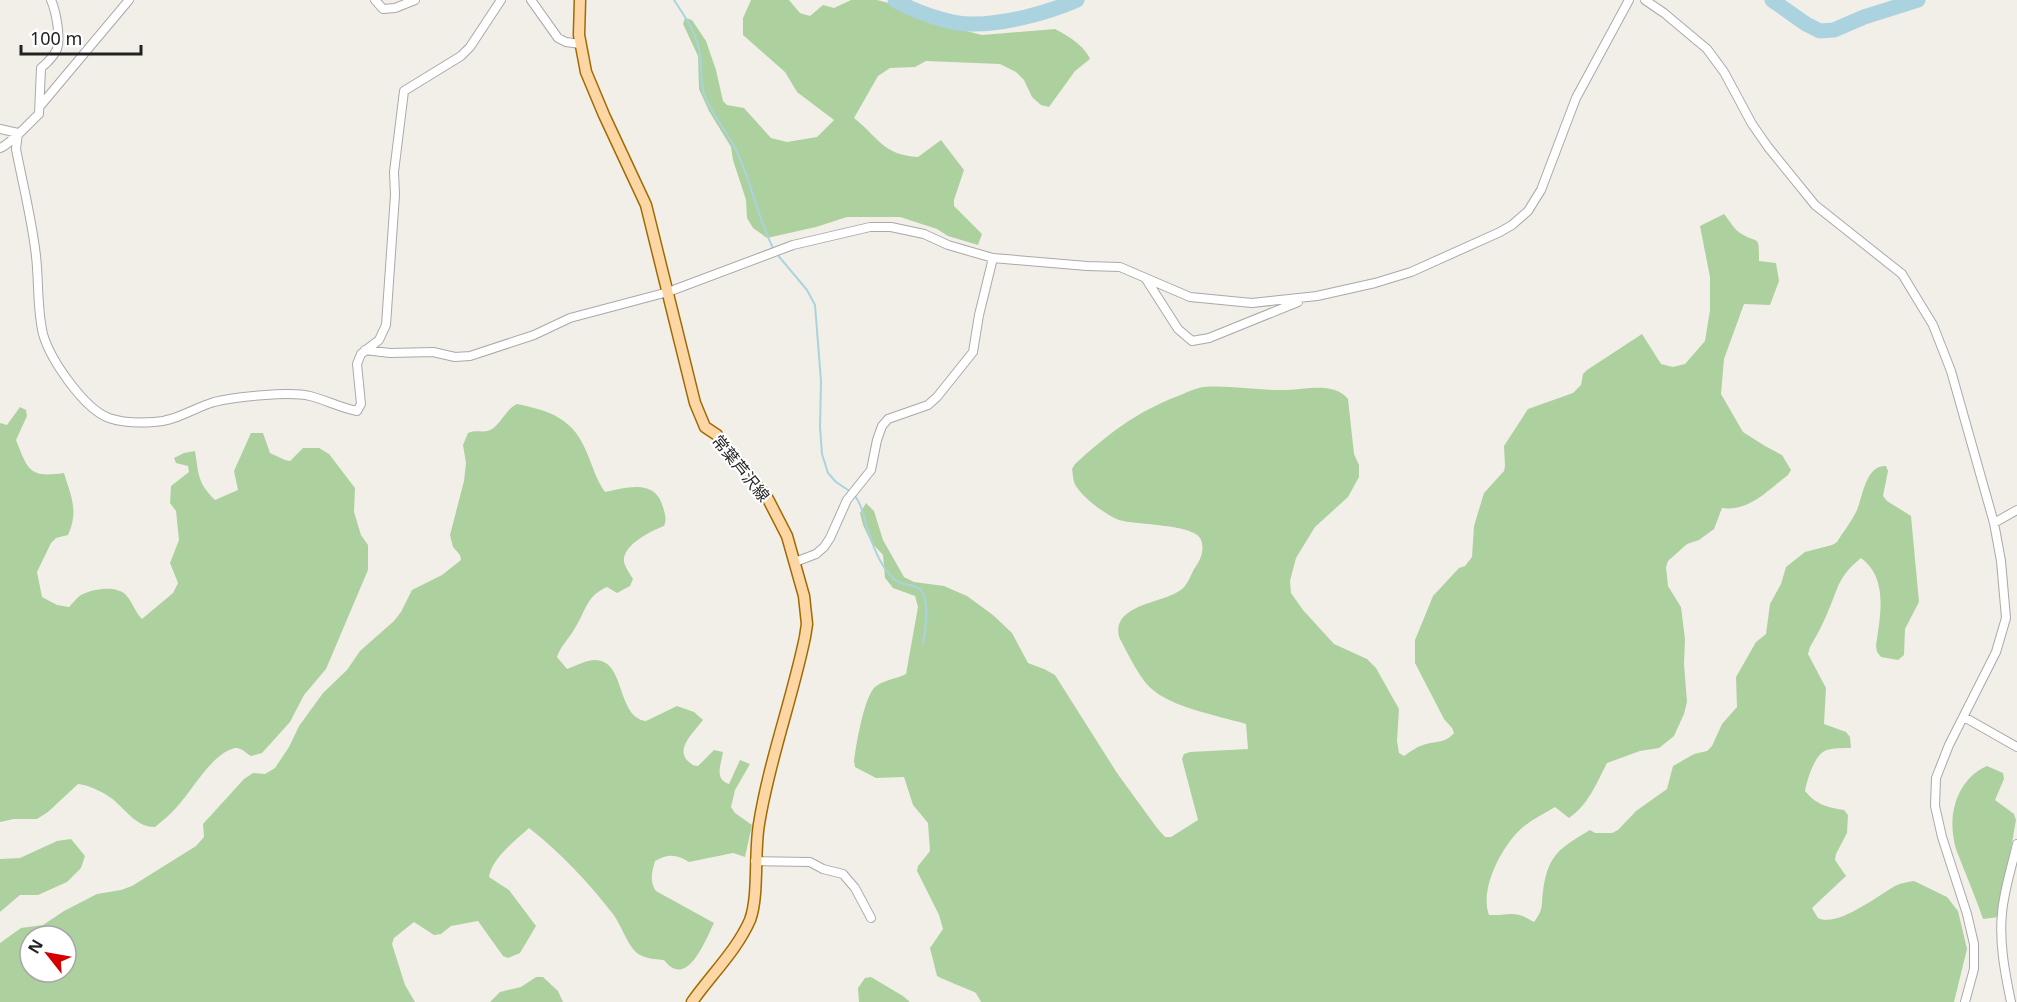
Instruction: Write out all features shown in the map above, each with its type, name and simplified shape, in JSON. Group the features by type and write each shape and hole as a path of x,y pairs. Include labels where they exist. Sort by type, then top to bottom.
{"main road":[{"name":"常葉芦沢線","path":"580,0 580,44 586,72 646,206 695,403 705,427 717,435 768,498 787,536 806,609 806,638 759,823 754,903 740,940 692,1002"}],"street":[{"path":"0,148 7,146 18,132 39,114 41,68 50,60 57,48 57,26 51,0"},
{"path":"41,106 129,0"},
{"path":"375,0 383,9 395,8 415,0"},
{"path":"18,132 16,149 33,235 42,331 46,344 60,368 88,404 108,417 129,422 155,422 176,418 214,402 275,394 308,396 357,411 362,404 357,364 361,354 379,340 386,325 395,195 394,172 404,91 461,56 470,47 501,0"},
{"path":"531,0 558,38 580,44"},
{"path":"366,350 390,353 433,352 455,357 470,356 534,335 570,318 668,292 793,244 870,227 891,227 924,234 948,245 993,258 1120,267 1190,297 1252,303 1310,297 1375,283 1411,272 1500,232 1528,211 1540,190 1576,98 1629,0"},
{"path":"1645,0 1707,49 1724,72 1767,147 1815,205 1902,274 1933,325 1951,371 1994,523 2001,561 2006,618 1996,652 1949,745 1936,778 1935,806 1942,837 1967,914 1974,944 1974,969 1965,1002"},
{"path":"0,129 18,132"},
{"path":"795,561 816,554 830,538 848,500 871,470 882,426 888,419 927,405 937,398 973,352 979,315 993,258"},
{"path":"1146,278 1178,329 1192,341 1209,338 1310,297"},
{"path":"1994,523 2017,510"},
{"path":"1964,717 2017,747"},
{"path":"2011,1002 2003,964 2001,937 2002,911 2017,844"},
{"path":"755,861 810,862 823,869 843,874 855,888 871,918"}],"green space":[{"path":"751,0 789,0 800,13 810,16 823,5 834,8 851,0 877,0 897,5 927,21 982,35 1055,29 1080,45 1090,59 1075,71 1049,107 1041,105 1032,97 1024,80 1016,72 1000,64 926,61 915,67 890,68 878,76 854,118 882,144 906,156 918,157 941,140 964,170 954,206 982,234 978,245 900,217 847,217 816,227 767,238 753,228 747,218 746,200 731,147 709,111 699,89 698,56 683,24 685,18 692,20 706,41 723,101 727,105 744,108 771,138 787,142 817,137 834,120 797,92 785,72 743,35 743,18"},
{"path":"1724,214 1738,231 1757,241 1759,261 1776,263 1779,281 1770,305 1744,304 1724,359 1721,394 1743,432 1782,455 1791,470 1788,475 1749,504 1722,508 1714,529 1699,540 1687,544 1668,561 1666,567 1668,586 1681,607 1685,639 1687,702 1674,736 1659,748 1640,751 1607,763 1587,800 1569,818 1555,807 1523,827 1508,844 1495,867 1487,892 1489,915 1516,914 1534,922 1541,910 1548,868 1563,847 1590,830 1595,833 1612,833 1618,830 1636,811 1667,789 1673,766 1694,754 1707,751 1712,746 1722,724 1737,707 1736,677 1756,642 1766,634 1770,604 1781,584 1786,567 1805,552 1837,542 1857,510 1866,482 1874,470 1886,466 1888,471 1883,496 1911,516 1919,602 1905,629 1904,655 1898,660 1881,657 1876,646 1880,611 1879,587 1876,576 1861,558 1848,570 1841,581 1810,647 1808,654 1826,688 1824,724 1846,732 1850,737 1851,748 1823,752 1812,768 1806,786 1805,791 1809,796 1827,806 1844,810 1848,815 1847,833 1835,860 1846,876 1812,908 1818,918 1826,920 1836,918 1858,909 1895,886 1914,881 1947,897 1958,911 1967,949 1954,1002 981,1002 976,993 937,976 930,948 943,929 939,915 917,871 918,866 930,851 928,823 913,805 904,777 876,778 855,767 854,761 861,722 871,692 882,683 906,674 918,607 915,596 893,588 885,578 883,555 871,542 863,525 860,513 866,503 874,511 883,540 904,577 914,582 944,586 967,596 993,615 1012,633 1028,663 1055,675 1117,773 1157,828 1165,837 1171,837 1198,820 1182,759 1184,754 1248,749 1246,724 1178,704 1154,691 1141,677 1128,654 1119,637 1119,626 1123,617 1131,611 1174,594 1184,587 1200,559 1201,540 1189,531 1127,522 1108,514 1079,491 1072,469 1075,464 1099,443 1136,417 1163,402 1197,388 1287,390 1328,388 1336,390 1348,399 1359,477 1348,497 1315,527 1296,558 1290,581 1291,593 1334,644 1367,659 1376,668 1399,709 1397,741 1399,753 1404,756 1420,746 1444,740 1454,733 1444,719 1415,663 1415,640 1433,596 1472,557 1474,526 1484,493 1504,471 1504,446 1528,409 1573,393 1581,385 1583,374 1587,370 1642,334 1661,364 1673,367 1685,364 1705,341 1710,310 1710,277 1700,226"},
{"path":"517,404 560,418 582,441 605,492 630,487 647,488 654,492 663,507 664,526 632,544 625,556 624,562 633,579 630,586 617,593 607,587 595,595 587,604 579,622 557,657 567,669 592,660 605,662 612,669 630,710 636,717 646,721 677,706 694,712 703,720 684,747 685,757 692,765 698,766 714,750 723,752 720,775 724,782 729,784 740,760 750,764 735,790 731,807 735,813 752,825 745,857 733,853 689,862 672,856 655,861 652,880 656,891 714,923 694,960 688,966 680,969 672,968 664,960 647,958 637,953 613,914 594,891 574,868 529,828 500,856 489,877 509,890 536,926 520,953 508,958 503,956 478,921 451,926 441,934 434,935 414,922 394,938 392,944 405,985 415,1002 0,1002 0,943 18,930 18,984 78,984 78,924 44,924 97,894 132,886 196,846 204,837 203,824 244,779 253,773 265,774 275,768 299,726 323,693 347,670 360,651 394,621 412,590 442,575 461,560 453,547 450,535 464,481 466,463 463,445 468,433 492,429"},
{"path":"20,407 26,410 27,416 16,440 27,465 37,473 64,473 73,504 73,518 68,535 56,538 51,543 37,572 42,597 57,605 69,607 83,594 99,589 111,589 126,595 142,619 173,593 178,583 170,563 179,540 176,511 170,503 171,486 189,472 188,466 176,463 174,458 184,453 195,451 202,483 215,500 238,490 234,471 251,433 263,433 270,453 285,460 290,461 303,448 319,448 329,454 355,488 354,512 361,535 368,545 368,570 326,669 304,695 290,722 262,753 251,756 235,748 218,757 169,816 155,827 139,822 103,793 78,784 48,812 37,819 14,819 0,822 0,423 7,425"},
{"path":"1987,766 2003,773 2004,779 1995,800 2014,814 2016,820 1999,917 1983,919 1955,847 1953,818 1954,807 1963,787 1977,771"},
{"path":"71,839 85,856 81,868 67,882 38,895 20,895 0,912 0,859 20,858 57,841"},
{"path":"536,977 543,977 558,991 563,1002 490,1002 500,992 521,987"},
{"path":"871,977 910,1002 859,1002 858,988 865,978"}],"waterway":[{"path":"674,0 689,23 697,42 704,94 738,154 773,248"},
{"path":"895,0 931,16 970,24 1025,17 1077,0"},
{"path":"1772,0 1820,31 1834,30 1864,17 1918,0"},
{"path":"776,253 807,290 815,305 821,381 822,454 828,473 836,482 851,492"},
{"path":"855,496 862,508 875,550 886,569 898,582 915,586 922,591 926,613 923,643"}]}
